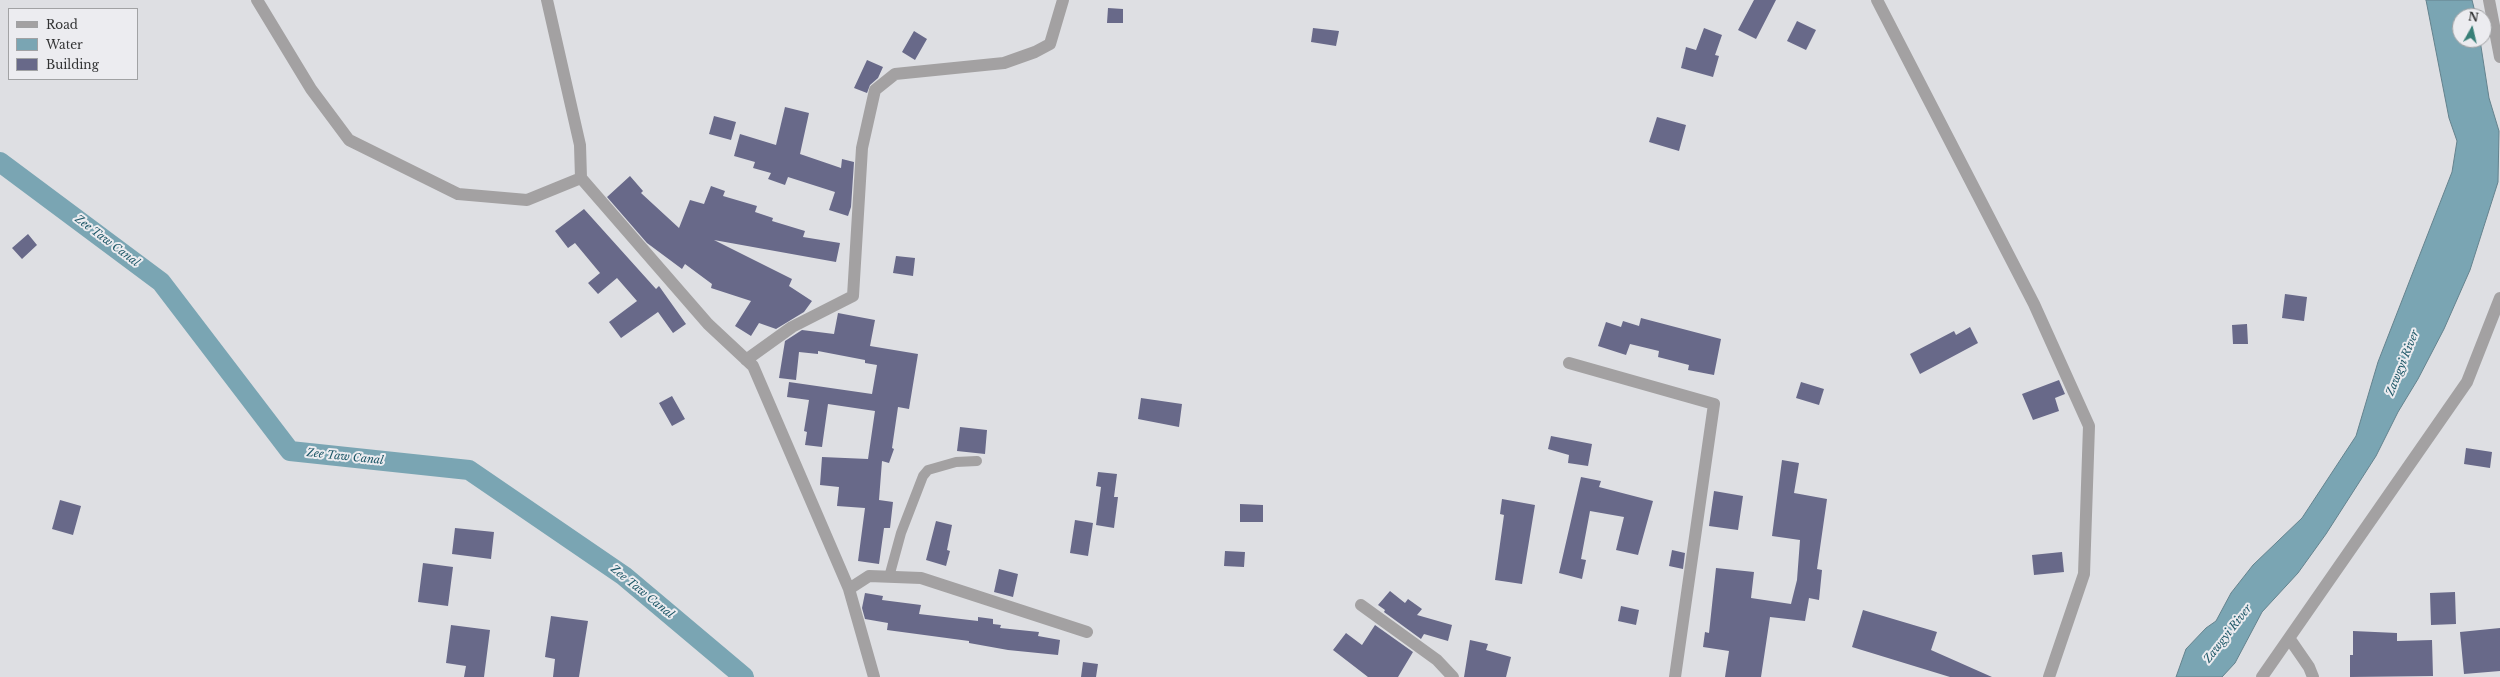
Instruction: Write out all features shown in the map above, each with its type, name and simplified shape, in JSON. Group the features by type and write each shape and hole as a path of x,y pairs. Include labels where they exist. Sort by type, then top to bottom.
{"street":[{"path":"257,0 311,89 349,140 458,194 527,200 581,178"},
{"path":"547,0 580,145 581,178 708,324 753,366 849,589 874,677"},
{"path":"746,360 792,327 853,296 862,148 875,90 895,74 1004,63 1034,52 1050,44 1063,0"},
{"path":"1877,0 2034,304 2089,426 2084,574 2049,677"},
{"path":"2489,0 2500,57"},
{"path":"2262,677 2467,382 2500,298"},
{"path":"1569,363 1714,404 1675,677"},
{"path":"849,589 869,576 921,578 1087,632"},
{"path":"1361,606 1437,660 1453,677"},
{"path":"2288,638 2310,667 2313,677"}],"lane":[{"path":"889,577 901,533 924,476 928,470 956,462 977,461"}],"water":[{"name":"Zawgyi River","path":"2426,0 2472,0 2474,8 2452,8 2452,48 2481,48 2489,98 2499,131 2498,182 2470,270 2444,329 2418,379 2398,412 2376,456 2326,534 2298,573 2262,612 2235,663 2222,677 2176,677 2186,649 2206,628 2216,621 2231,593 2253,565 2302,518 2356,436 2378,362 2452,172 2457,141 2449,118"}],"building":[{"path":"1754,0 1776,0 1756,39 1738,30"},
{"path":"1108,8 1123,9 1123,23 1107,23"},
{"path":"1797,21 1816,30 1806,50 1787,41"},
{"path":"1313,28 1339,31 1336,46 1311,42"},
{"path":"1704,28 1722,35 1715,55 1719,56 1713,77 1681,68 1686,47 1696,50"},
{"path":"914,31 927,39 915,60 902,52"},
{"path":"867,60 883,67 878,78 870,85 867,93 854,88"},
{"path":"785,107 809,113 800,154 841,168 842,159 854,162 851,207 848,216 829,210 835,192 788,177 785,185 768,179 771,173 753,168 755,162 734,156 740,134 776,145"},
{"path":"714,116 736,122 731,140 709,134"},
{"path":"1657,117 1686,125 1679,151 1649,142"},
{"path":"630,176 643,191 641,193 679,228 690,200 704,204 711,186 725,191 723,196 757,206 755,212 773,218 772,221 805,231 803,237 840,243 836,262 714,240 792,279 789,286 812,301 804,312 776,329 759,323 751,336 735,326 751,301 711,288 712,284 685,264 682,269 647,243 607,197"},
{"path":"584,209 656,289 659,286 686,324 673,333 658,312 621,338 609,322 637,301 617,278 598,294 588,283 600,273 575,243 568,248 555,231"},
{"path":"28,234 37,245 22,259 12,248"},
{"path":"896,256 915,258 913,276 893,273"},
{"path":"2285,294 2307,297 2304,321 2282,318"},
{"path":"838,313 875,320 870,346 918,354 909,409 898,407 892,448 894,449 889,463 882,461 879,500 893,502 890,528 884,528 879,564 858,561 865,508 837,506 839,487 820,485 822,457 868,459 875,411 828,404 822,447 805,445 807,432 804,431 809,400 787,397 789,382 872,394 877,365 865,363 865,360 818,351 818,354 799,352 796,380 779,378 785,341 802,330 834,334"},
{"path":"1641,318 1721,339 1714,375 1688,370 1689,365 1658,357 1659,351 1630,344 1626,355 1598,346 1606,322 1621,327 1623,321 1639,326"},
{"path":"2247,324 2248,344 2233,344 2232,325"},
{"path":"1970,327 1978,343 1920,374 1910,354 1954,331 1956,335"},
{"path":"2059,380 2065,394 2055,398 2059,411 2033,420 2022,394"},
{"path":"1801,382 1824,389 1819,405 1796,398"},
{"path":"672,396 685,419 672,426 659,403"},
{"path":"1141,398 1182,404 1179,427 1138,419"},
{"path":"960,427 987,430 985,454 957,451"},
{"path":"1551,436 1592,444 1588,466 1568,463 1569,455 1548,449"},
{"path":"2466,448 2492,452 2490,468 2464,464"},
{"path":"1782,460 1799,463 1794,493 1827,499 1817,569 1822,570 1819,600 1809,598 1805,621 1770,617 1761,677 1725,677 1729,651 1703,647 1705,632 1709,633 1716,568 1754,572 1751,598 1791,604 1797,580 1800,540 1772,536"},
{"path":"1098,472 1117,474 1114,497 1118,497 1114,528 1096,525 1101,487 1096,486"},
{"path":"1581,477 1601,481 1599,487 1653,501 1638,555 1616,550 1624,517 1590,511 1581,559 1586,560 1582,579 1559,573"},
{"path":"1714,491 1743,496 1738,530 1709,526"},
{"path":"1502,499 1535,505 1522,584 1495,580 1504,515 1500,514"},
{"path":"60,500 81,506 73,535 52,529"},
{"path":"1240,504 1263,505 1263,522 1240,522"},
{"path":"1075,520 1093,523 1088,556 1070,553"},
{"path":"936,521 952,525 947,550 950,551 946,566 926,560"},
{"path":"455,528 494,532 491,559 452,554"},
{"path":"1672,550 1685,553 1683,569 1669,566"},
{"path":"1225,551 1245,552 1244,567 1224,566"},
{"path":"2062,552 2064,572 2034,575 2032,555"},
{"path":"423,563 453,567 448,606 418,602"},
{"path":"999,569 1018,574 1013,597 994,592"},
{"path":"1390,591 1405,603 1408,599 1422,609 1417,615 1452,625 1448,641 1424,634 1421,639 1384,612 1385,610 1378,605"},
{"path":"2455,592 2456,624 2431,625 2430,593"},
{"path":"865,593 883,596 882,600 921,605 919,614 978,621 978,617 993,619 993,624 1001,625 1000,628 1039,632 1038,636 1060,640 1058,655 1008,650 969,643 969,641 887,630 888,623 865,619 862,608"},
{"path":"1621,606 1639,610 1636,625 1618,621"},
{"path":"1863,610 1937,632 1931,650 1992,677 1950,677 1852,647"},
{"path":"551,616 588,621 579,677 553,677 555,659 545,657"},
{"path":"451,625 490,630 484,677 464,677 466,666 446,663"},
{"path":"1375,625 1413,652 1398,677 1368,677 1333,650 1346,633 1362,645"},
{"path":"2500,628 2500,671 2464,674 2460,632"},
{"path":"2353,631 2397,633 2397,641 2432,640 2433,676 2350,677 2350,655 2353,655"},
{"path":"1470,640 1488,644 1486,650 1511,657 1506,677 1464,677"},
{"path":"1083,662 1098,664 1096,677 1081,677"}],"waterway":[{"name":"Zee Taw Canal","path":"0,162 161,282 290,451 469,470 624,576 744,677"}]}
